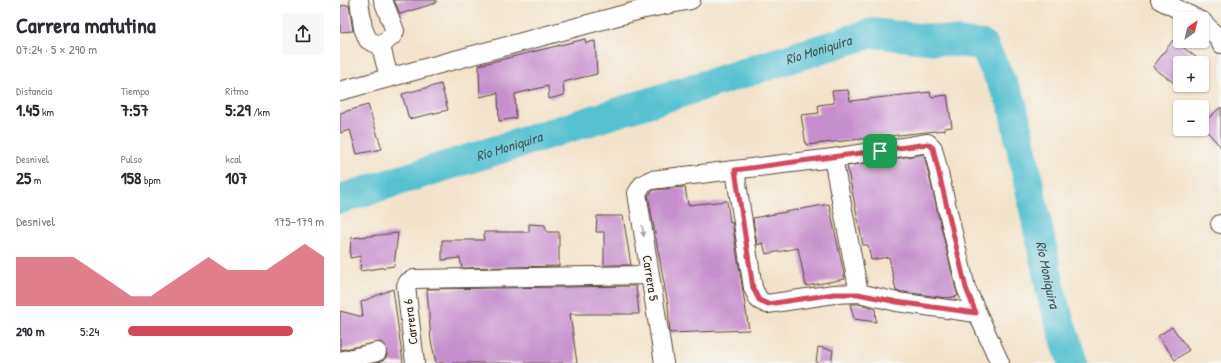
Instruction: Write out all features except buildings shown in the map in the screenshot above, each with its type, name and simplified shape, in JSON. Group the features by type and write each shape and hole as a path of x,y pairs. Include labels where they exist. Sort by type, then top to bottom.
{"street":[{"path":"359,0 363,28 368,40 381,46"},
{"path":"381,46 393,35 395,31 383,0"},
{"path":"340,91 640,10 691,0"},
{"path":"1160,0 1183,12"},
{"path":"1209,28 1219,39 1221,44"},
{"path":"381,46 388,78"},
{"path":"976,313 897,302 858,294 834,294 768,304 759,300 753,288 735,170 928,144 931,145 966,288 976,313 1000,363"},
{"path":"833,158 858,294"},
{"name":"Carrera 5","path":"664,363 637,193 642,185 651,180 735,170"},
{"name":"Carrera 6","path":"415,363 406,286 408,282 414,279 650,275"},
{"path":"340,361 377,352"}],"waterway":[{"name":"Río Moniquira","path":"340,199 872,33 983,45 1012,103 1053,301 1073,363"}],"route":[{"path":"928,144 933,148 966,288 976,313 897,302 858,294 834,294 768,304 759,300 753,288 735,170 880,151 928,144"}]}
